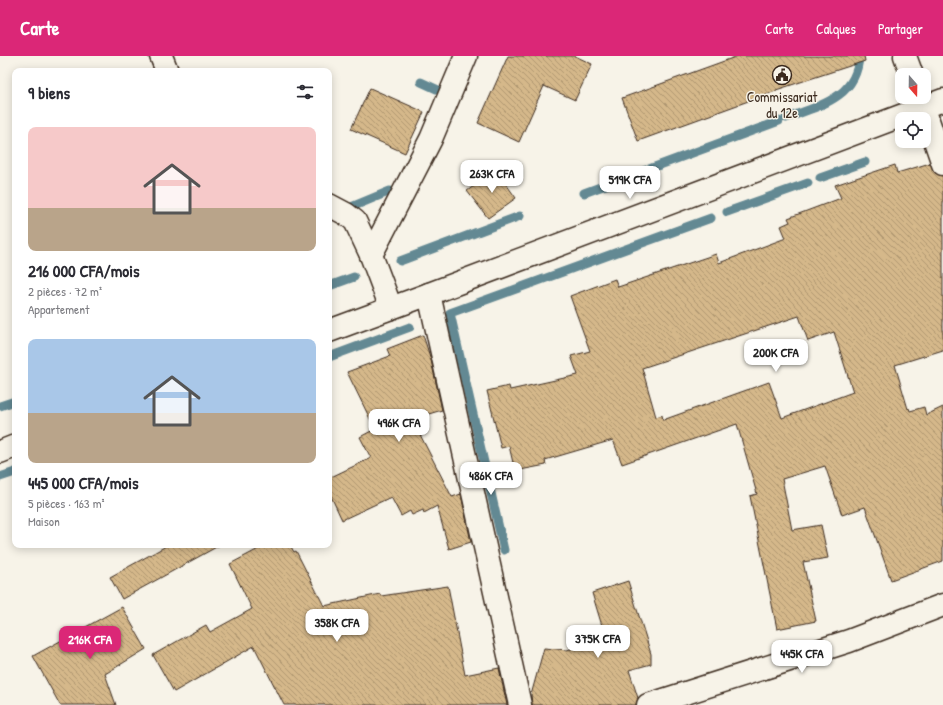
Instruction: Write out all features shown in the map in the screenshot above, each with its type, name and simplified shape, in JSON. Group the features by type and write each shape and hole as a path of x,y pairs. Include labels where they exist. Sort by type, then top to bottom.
{"street":[{"path":"162,56 166,68"},
{"path":"371,256 431,139 466,56"},
{"path":"905,56 909,68"},
{"path":"332,330 430,294 921,104"},
{"path":"930,104 943,164"},
{"path":"332,207 346,214 355,222 371,256 391,308"},
{"path":"430,294 520,705"},
{"path":"0,452 12,447"},
{"path":"648,705 849,641 943,605"}],"building":[{"path":"508,56 575,56 592,64 575,100 544,86 519,142 478,123"},
{"path":"738,56 864,56 865,61 776,90 638,141 622,98"},
{"path":"370,88 424,112 405,153 351,129"},
{"path":"930,163 935,173 943,176 943,350 895,365 908,409 909,408 910,411 924,407 926,415 943,407 943,561 891,580 865,507 842,515 825,466 782,479 792,530 821,525 828,558 803,562 816,621 777,629 750,496 757,494 737,424 622,464 613,440 545,460 546,465 515,471 509,446 501,448 487,391 509,386 510,390 578,375 571,356 590,351 570,296 615,279 618,287 716,254 719,263 786,238 781,226 790,222 788,218 841,198 835,185 895,165 897,173","holes":["799,316 808,341 834,332 853,392 782,418 769,382 663,420 662,415 656,417 642,368"]},
{"path":"496,170 516,198 488,218 467,191"},
{"path":"423,335 431,360 442,410 412,419 452,497 461,494 471,542 449,549 437,506 424,513 423,510 412,515 410,511 401,516 391,497 342,520 332,498 332,477 371,458 360,437 375,429 347,372 390,356 387,349"},
{"path":"163,548 215,548 122,599 110,577"},
{"path":"260,548 292,548 294,552 296,551 324,606 380,594 381,596 448,586 465,675 499,668 507,705 284,705 254,646 174,692 153,655 206,625 210,632 252,609 230,564"},
{"path":"628,581 651,654 651,664 629,670 638,698 636,705 532,705 531,695 544,648 567,650 606,639 592,593"},
{"path":"122,607 146,649 105,674 116,705 60,705 33,656"}],"waterway":[{"path":"786,118 823,104 844,91 851,82 857,70 859,56"},
{"path":"421,82 445,93 443,97"},
{"path":"584,193 779,121"},
{"path":"820,178 865,162"},
{"path":"727,212 808,183"},
{"path":"343,206 349,208 390,191"},
{"path":"400,261 520,216"},
{"path":"504,550 450,313 711,218"},
{"path":"332,285 354,277"},
{"path":"332,356 410,327"},
{"path":"0,406 12,402"},
{"path":"0,477 12,473"}],"place":[{"name":"Commissariat du 12e","path":"782,75"}]}
